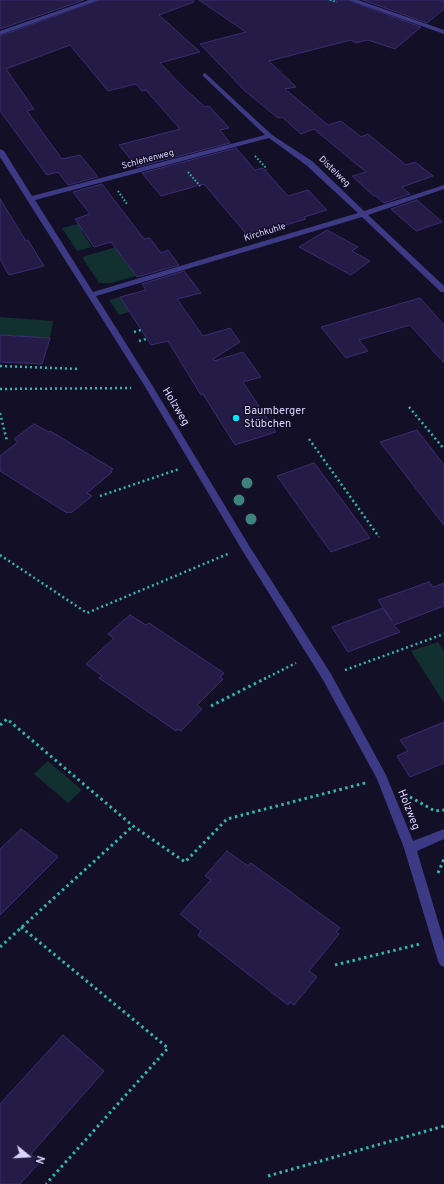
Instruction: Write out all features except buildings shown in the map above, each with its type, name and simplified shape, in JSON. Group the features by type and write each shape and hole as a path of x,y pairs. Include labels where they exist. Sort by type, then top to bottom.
{"street":[{"path":"0,33 95,0"},
{"path":"352,0 444,32"},
{"name":"Distelweg","path":"205,75 270,136 309,163 444,290"},
{"name":"Schlehenweg","path":"29,199 270,136"},
{"name":"Holzweg","path":"0,151 29,199 92,295 245,547 313,654 382,778 410,848 444,962"},
{"name":"Kirchkuhle","path":"92,295 363,214 444,187"},
{"path":"410,848 444,834"}],"path":[{"path":"0,366 80,369"},
{"path":"0,389 128,389 148,385"},
{"path":"409,408 444,449"},
{"path":"0,413 7,441"},
{"path":"309,440 380,537"},
{"path":"100,496 196,464"},
{"path":"0,555 87,613 245,547"},
{"path":"326,677 444,634"},
{"path":"211,706 313,654"},
{"path":"0,725 7,719 133,826 185,862 227,819 382,778"},
{"path":"0,946 133,826"},
{"path":"21,927 168,1048 46,1184"},
{"path":"335,965 437,940"},
{"path":"268,1176 444,1126"}],"green space":[{"path":"100,218 104,224 81,230 92,247 77,251 62,228"},
{"path":"140,240 141,250 121,256 131,269 137,267 142,274 112,283 99,283 82,257"},
{"path":"120,297 129,312 119,315 109,300"},
{"path":"0,317 53,321 50,338 0,335"},
{"path":"438,642 444,651 444,703 411,651"},
{"path":"48,761 82,790 68,803 34,774"}],"place":[{"name":"Baumberger Stübchen","path":"236,418"}]}
